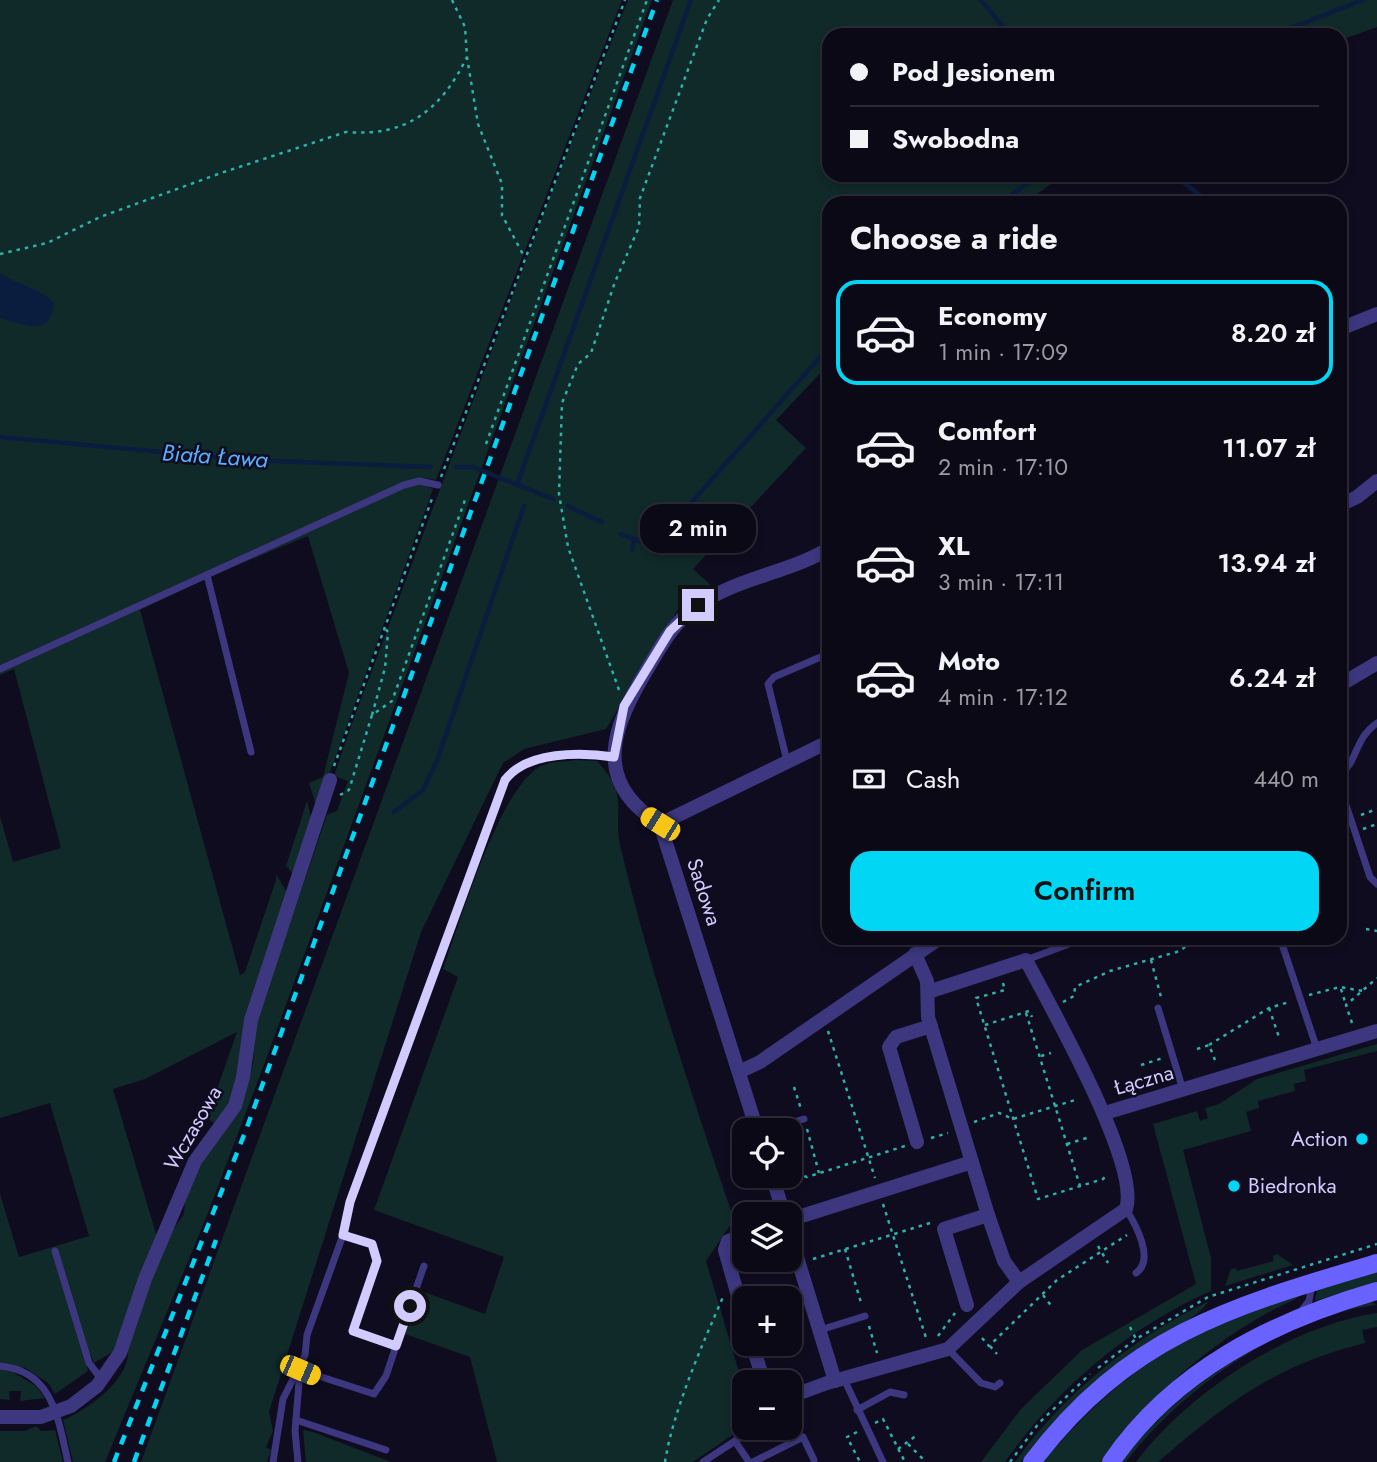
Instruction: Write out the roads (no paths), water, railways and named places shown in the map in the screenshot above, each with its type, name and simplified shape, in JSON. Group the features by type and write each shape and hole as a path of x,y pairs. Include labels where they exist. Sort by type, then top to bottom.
{"street":[{"path":"1347,326 1377,314"},
{"path":"1347,502 1377,481"},
{"path":"822,551 711,598 692,609 670,631 624,706 614,757 619,778 632,802 660,824 822,745"},
{"path":"1347,681 1377,663"},
{"name":"Wczasowa","path":"0,1417 33,1418 56,1413 78,1402 103,1381 120,1353 145,1279 195,1161 235,1106 245,1070 251,1020 331,780"},
{"name":"Sadowa","path":"660,824 754,1118"},
{"path":"739,1072 760,1062 929,945"},
{"path":"915,954 925,976 927,1011 931,1026 988,1214 1004,1261 1019,1283"},
{"path":"928,992 1026,960"},
{"name":"Łączna","path":"1026,960 1105,1113 1377,1031"},
{"path":"917,1142 889,1047 896,1037 931,1026"},
{"path":"802,1393 948,1349 1019,1283 1126,1209 1129,1192 1105,1113"},
{"path":"802,1216 972,1163"},
{"path":"967,1305 944,1229 988,1214"},
{"path":"732,1241 725,1245 734,1286"},
{"path":"1032,1462 1088,1400 1153,1349 1225,1311 1377,1263"},
{"path":"802,1272 820,1330 840,1380"},
{"path":"1111,1462 1149,1416 1188,1381 1250,1340 1296,1317 1377,1291"}],"lane":[{"path":"0,669 404,485 419,481 438,485"},
{"path":"207,575 251,752"},
{"path":"787,761 768,684 774,677 822,656"},
{"path":"1347,768 1362,735 1377,723"},
{"path":"298,1462 296,1420 300,1370 307,1335 343,1235 350,1202 505,780 517,767 545,759 592,754 614,757"},
{"path":"1347,807 1370,877 1377,884"},
{"path":"1026,960 1066,945"},
{"path":"1283,947 1317,1049"},
{"path":"1158,1008 1184,1091"},
{"path":"1126,1209 1136,1226 1145,1259 1144,1266 1136,1273"},
{"path":"343,1235 372,1244 377,1261 353,1331 396,1346"},
{"path":"55,1251 89,1363 103,1381"},
{"path":"300,1370 374,1394 386,1376 424,1266"},
{"path":"1296,1317 1309,1301 1312,1282"},
{"path":"820,1330 865,1316"},
{"path":"948,1349 985,1386 995,1387 1000,1384"},
{"path":"0,1366 22,1371 42,1385 56,1413 68,1462"},
{"path":"273,1462 283,1398 289,1383 300,1370"},
{"path":"840,1380 883,1462"},
{"path":"857,1410 890,1392 904,1395"},
{"path":"296,1420 386,1450"},
{"path":"703,1462 735,1441 751,1462 803,1437 814,1460"}],"water":[{"path":"0,273 42,293 54,302 48,321 35,326 0,318"}],"waterway":[{"path":"518,482 691,0"},
{"path":"981,0 1004,28"},
{"name":"Biała Ława","path":"1291,28 1363,0"},
{"name":"Biała Ława","path":"1010,196 1029,182"},
{"path":"1183,182 1201,196"},
{"name":"Biała Ława","path":"621,534 642,542 667,530 822,355"},
{"name":"Biała Ława","path":"0,437 248,460 431,467"},
{"name":"Biała Ława","path":"456,467 473,467 553,499"},
{"path":"394,812 423,790 438,758 524,506"},
{"name":"Biała Ława","path":"568,506 602,522"},
{"path":"632,550 634,539"}],"railway":[{"path":"114,1462 246,1130 657,0"},
{"path":"134,1462 216,1240"}],"place":[{"name":"Action","path":"1362,1139"},
{"name":"Biedronka","path":"1234,1186"}]}
